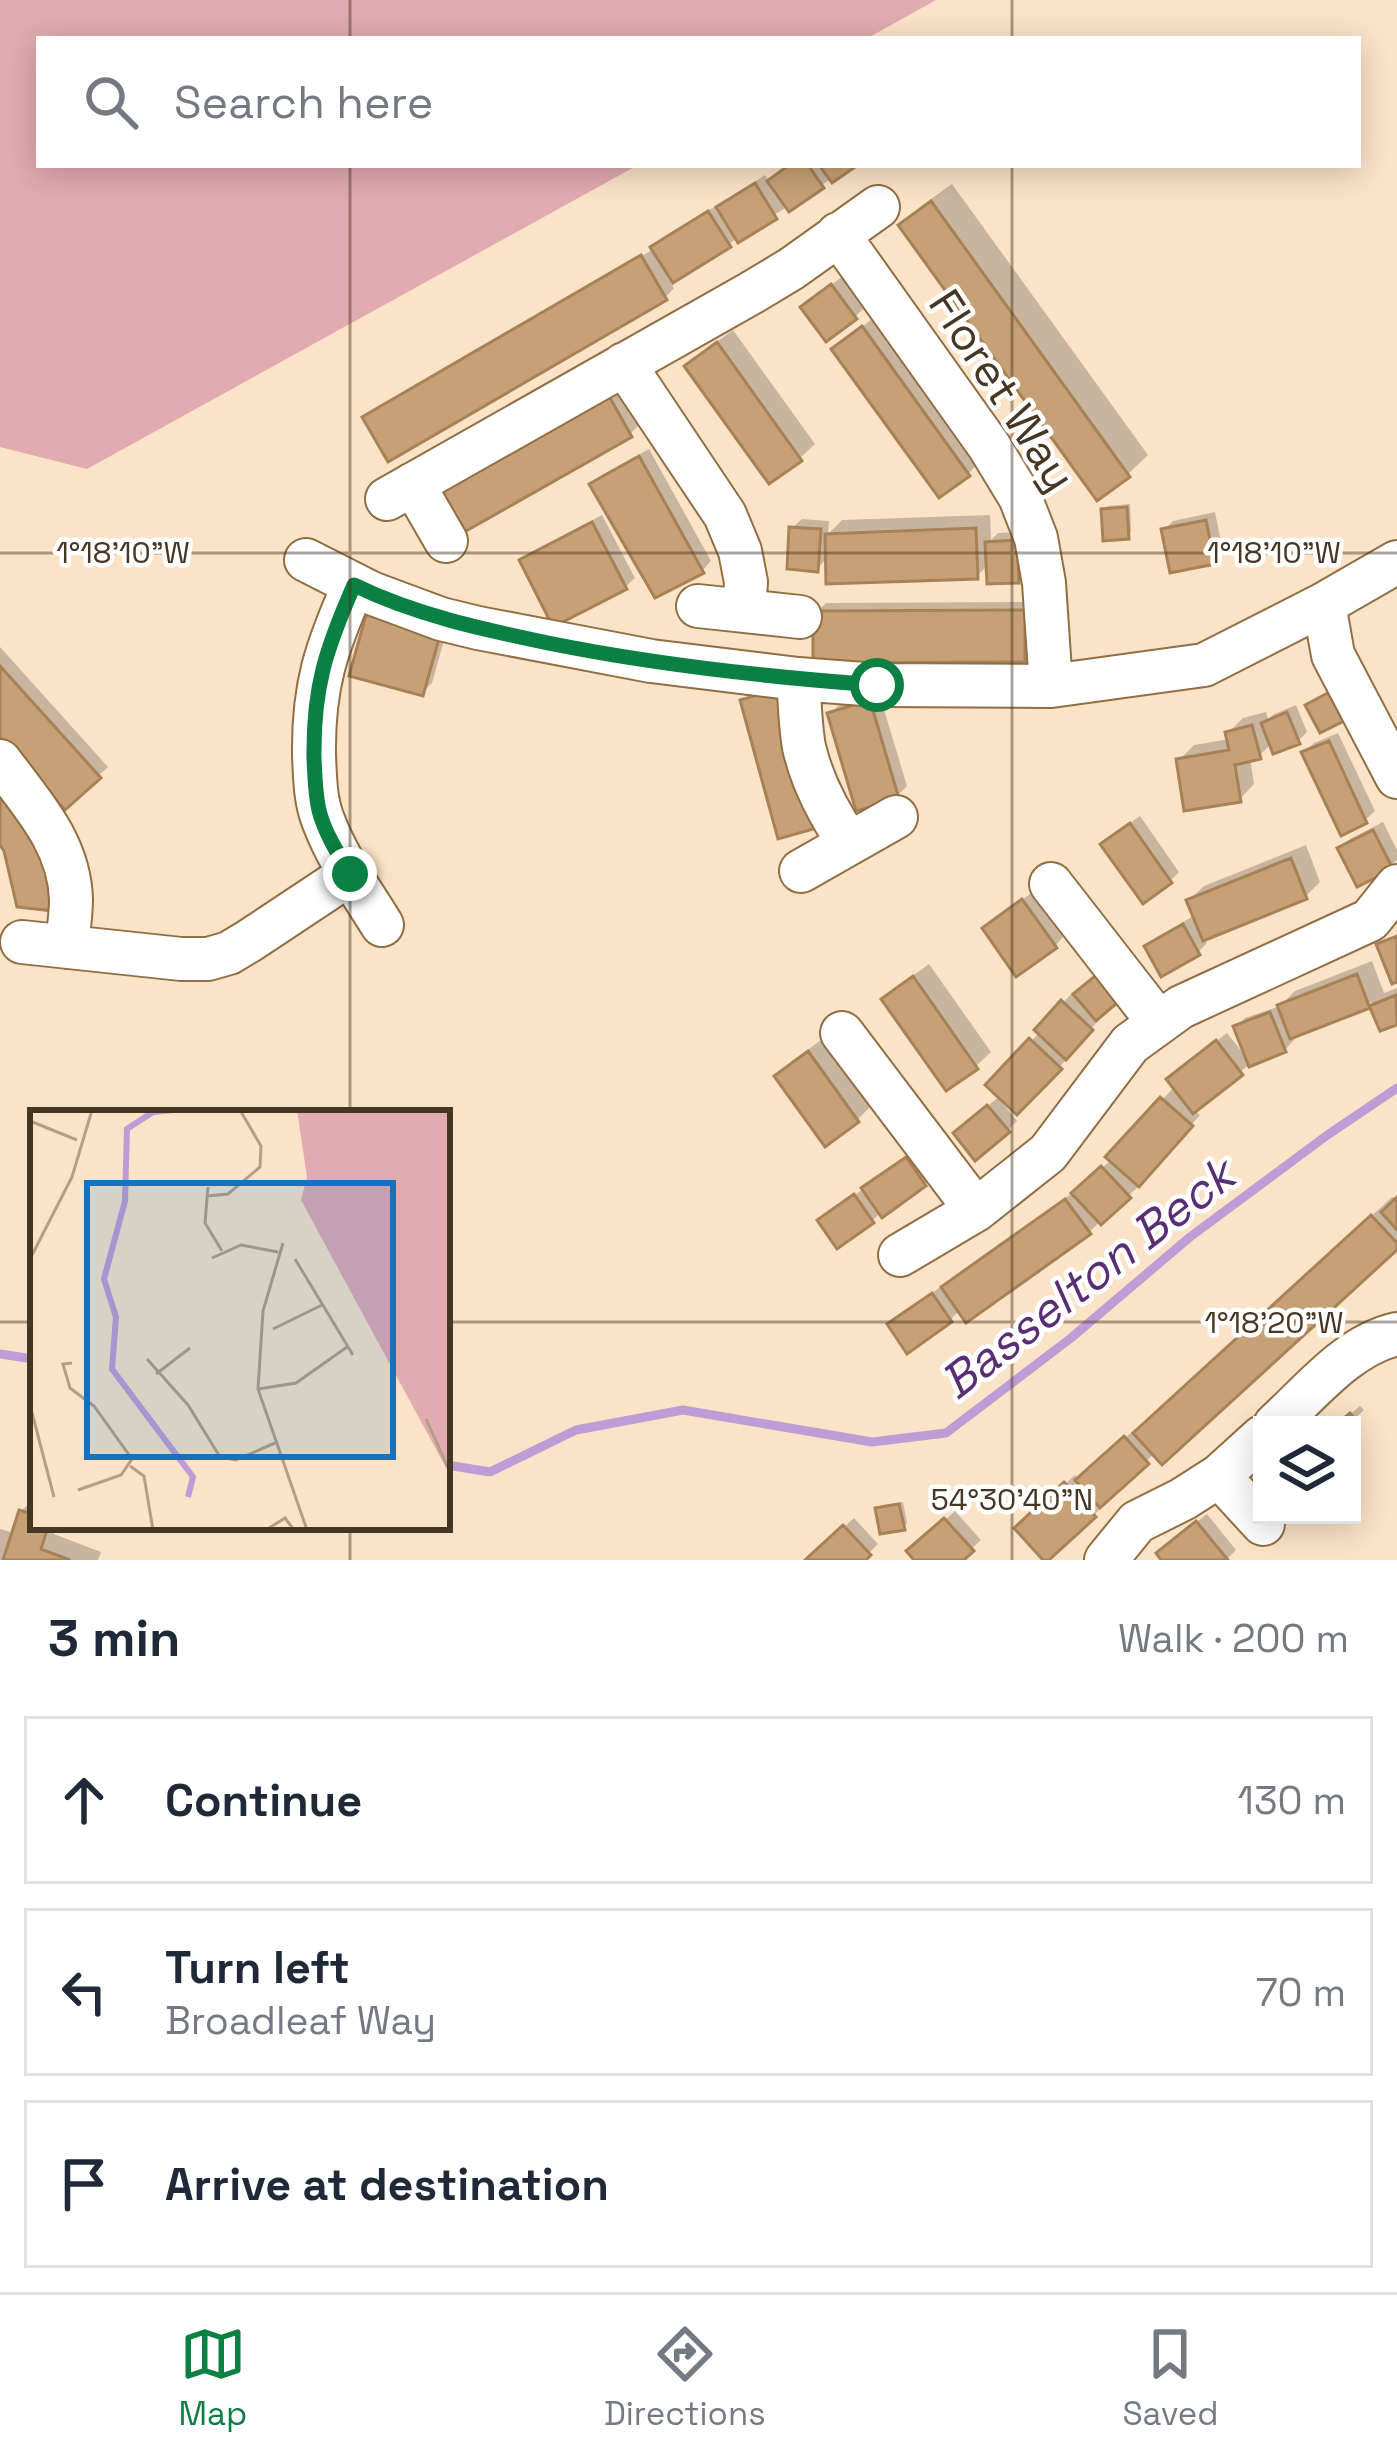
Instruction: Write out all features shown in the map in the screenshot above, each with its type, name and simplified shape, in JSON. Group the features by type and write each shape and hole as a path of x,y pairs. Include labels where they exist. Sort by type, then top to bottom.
{"street":[{"path":"446,541 400,492 791,269 878,207"},
{"name":"Floret Way","path":"838,234 1020,497 1036,538 1044,583 1051,686"},
{"path":"624,364 725,514 740,551 746,583 744,610"},
{"path":"306,560 405,607 478,628 651,662 877,685 1051,686 1204,665 1397,562"},
{"path":"354,585 317,687 315,776 320,814 333,846 382,925"},
{"path":"1324,604 1333,655 1397,777"},
{"path":"698,606 800,617"},
{"path":"798,680 811,772 849,843"},
{"path":"0,760 58,840 71,901 67,947"},
{"path":"801,871 896,818"},
{"path":"22,942 208,959 229,953 350,874"},
{"path":"1051,884 1159,1023"},
{"path":"900,1255 976,1210 1048,1153 1130,1044 1180,1007 1370,920 1397,886"},
{"path":"842,1033 976,1210"},
{"path":"1285,1416 1353,1354 1375,1339 1397,1334"},
{"path":"1106,1560 1137,1522 1219,1476 1253,1445"},
{"path":"1219,1476 1253,1512"}],"shaded area":[{"path":"0,0 936,0 871,36 36,36 36,168 633,168 87,469 0,447"}],"building":[{"path":"785,168 810,168 824,188 789,212 767,181"},
{"path":"821,168 854,168 832,183"},
{"path":"755,183 777,219 738,243 716,207"},
{"path":"931,201 1130,477 1097,501 898,225"},
{"path":"708,211 731,247 673,283 650,247"},
{"path":"641,255 667,300 388,462 362,417"},
{"path":"831,284 857,319 826,342 800,307"},
{"path":"862,326 970,476 939,498 831,349"},
{"path":"717,342 802,461 769,484 684,366"},
{"path":"609,396 632,437 459,535 436,494"},
{"path":"639,456 704,573 655,598 589,484"},
{"path":"1127,507 1129,539 1103,541 1101,509"},
{"path":"1206,520 1215,564 1170,573 1161,529"},
{"path":"592,522 627,589 553,627 519,560"},
{"path":"789,527 821,529 818,572 787,569"},
{"path":"976,528 978,579 826,584 825,534"},
{"path":"1017,540 1019,583 987,584 985,542"},
{"path":"1025,610 1025,662 813,663 813,611"},
{"path":"366,615 440,635 423,696 349,676"},
{"path":"0,666 101,778 65,810 0,738"},
{"path":"1339,687 1354,716 1320,733 1305,705"},
{"path":"779,689 817,828 778,839 740,700"},
{"path":"870,700 899,799 856,811 827,713"},
{"path":"1287,712 1300,744 1273,754 1261,723"},
{"path":"1252,725 1261,759 1235,765 1241,802 1184,811 1176,759 1229,750 1225,732"},
{"path":"1329,741 1367,823 1341,836 1301,752"},
{"path":"0,793 43,848 53,911 17,907 0,845"},
{"path":"1130,823 1172,883 1143,904 1100,844"},
{"path":"1373,830 1393,869 1357,887 1337,848"},
{"path":"1291,858 1307,899 1203,941 1186,900"},
{"path":"1022,899 1057,948 1016,977 982,928"},
{"path":"1183,924 1200,955 1161,977 1144,946"},
{"path":"1397,936 1397,982 1392,984 1376,944"},
{"path":"1357,974 1369,1006 1396,995 1397,1025 1380,1031 1370,1008 1290,1039 1277,1005"},
{"path":"913,976 978,1069 946,1091 881,999"},
{"path":"1095,976 1118,1002 1096,1021 1073,994"},
{"path":"1061,1000 1093,1030 1066,1060 1034,1030"},
{"path":"1270,1012 1286,1052 1249,1067 1233,1026"},
{"path":"1029,1038 1062,1069 1017,1115 985,1085"},
{"path":"1216,1040 1243,1075 1193,1114 1166,1079"},
{"path":"808,1051 859,1122 825,1147 774,1076"},
{"path":"1160,1097 1193,1126 1139,1187 1105,1157"},
{"path":"987,1105 1010,1132 975,1161 953,1133"},
{"path":"906,1157 926,1186 882,1218 861,1188"},
{"path":"1101,1166 1131,1198 1101,1225 1071,1193"},
{"path":"854,1194 874,1223 837,1249 817,1220"},
{"path":"1397,1197 1397,1230 1381,1212"},
{"path":"1065,1199 1091,1234 966,1323 941,1287"},
{"path":"1371,1215 1397,1243 1397,1250 1162,1465 1133,1433"},
{"path":"932,1293 952,1322 907,1354 887,1324"},
{"path":"1124,1436 1149,1464 1100,1508 1075,1480"},
{"path":"1064,1482 1096,1517 1049,1560 1043,1560 1014,1528"},
{"path":"899,1504 905,1530 880,1534 875,1508"},
{"path":"19,1510 30,1513 30,1530 47,1530 41,1549 70,1560 3,1560"},
{"path":"944,1518 974,1551 964,1560 914,1560 906,1551"},
{"path":"1196,1521 1228,1560 1161,1560 1156,1553"},
{"path":"843,1525 871,1555 866,1560 805,1560"}],"waterway":[{"name":"Basselton Beck","path":"450,1465 490,1472 576,1430 683,1410 872,1442 946,1433 1071,1338 1190,1237 1397,1088"},
{"name":"Basselton Beck","path":"0,1354 30,1359"}],"route":[{"path":"350,874 320,814 314,728 317,687 354,585 441,619 583,650 719,671 877,685"}]}
